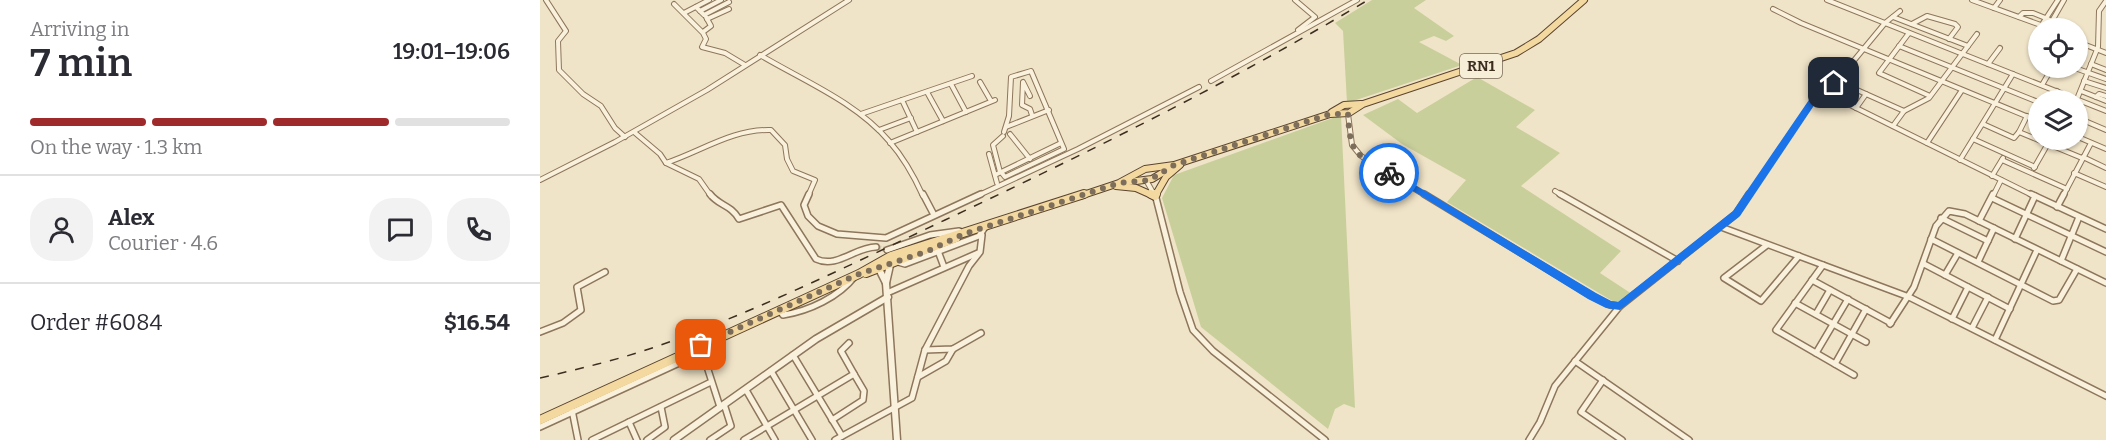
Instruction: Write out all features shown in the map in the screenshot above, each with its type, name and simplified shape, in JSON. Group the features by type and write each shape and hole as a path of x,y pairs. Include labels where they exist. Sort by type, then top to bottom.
{"main road":[{"name":"RN1","path":"1153,168 1185,162 1516,53 1539,39 1584,0"},
{"path":"1110,186 1132,187 1154,194 1166,177 1185,162"},
{"name":"RN1","path":"1156,176 1174,165"},
{"path":"540,419 572,408 702,349 779,310 888,260 1119,183 1147,168 1157,171 1156,176 1145,180 1119,183"},
{"path":"1141,172 1140,176 1145,180"},
{"path":"888,260 898,262 932,244"},
{"path":"857,275 879,269 888,260"}],"street":[{"path":"546,0 566,32 558,41 560,70 583,94 601,106 615,128 625,137"},
{"path":"684,13 709,0"},
{"path":"700,11 721,0"},
{"path":"540,180 625,137 707,90 849,0"},
{"path":"1266,48 1314,20 1311,12 1295,0"},
{"path":"1211,81 1357,0"},
{"path":"1827,0 2054,90"},
{"path":"1972,0 2028,21"},
{"path":"1992,0 1999,1 1994,8"},
{"path":"2019,18 2023,13 2028,12 2046,17 2058,0"},
{"path":"2054,18 2064,0"},
{"path":"2088,70 2098,48 2100,9 2106,2 2098,0"},
{"path":"705,17 729,2"},
{"path":"674,4 703,32 706,39 703,47 725,53 745,65"},
{"path":"696,7 711,26 703,32"},
{"path":"705,17 729,9"},
{"path":"1773,9 1801,23 2026,116 2014,138 1983,124"},
{"path":"1529,440 1540,422 1555,386 1620,306 1721,227 1742,207 1808,106 1818,94 1837,81 1884,23 1900,11"},
{"path":"1912,24 1927,16 1955,24 1958,27 1949,39"},
{"path":"1893,17 1968,46"},
{"path":"2099,17 2106,20"},
{"path":"1909,33 1880,74 1930,96"},
{"path":"1893,126 1904,111 1930,96 1977,34"},
{"path":"2098,39 2106,42"},
{"path":"2088,44 2106,52"},
{"path":"1899,46 2028,98"},
{"path":"1988,64 2000,48"},
{"path":"760,55 861,114 879,130 903,159 933,213"},
{"path":"2091,64 2106,70"},
{"path":"989,154 999,173 1005,177 1064,149 1031,71 1011,77 1010,116 1006,132"},
{"path":"2088,72 2106,80"},
{"path":"1960,159 2013,74"},
{"path":"861,114 972,76"},
{"path":"2042,85 2046,78"},
{"path":"2081,90 2085,78"},
{"path":"1837,81 1904,111"},
{"path":"2084,81 2106,88"},
{"path":"890,143 993,101 980,82"},
{"path":"1030,96 1023,82 1022,105 1030,109 1032,115"},
{"path":"951,84 966,112"},
{"path":"666,162 686,156 737,132 771,130 785,145 785,154 792,170 799,174 812,176 815,180 804,205 813,222 831,232 884,238 1078,149 1199,87"},
{"path":"1827,88 1831,94 1856,108 1992,176 2106,229"},
{"path":"1926,143 1962,90"},
{"path":"927,92 943,121"},
{"path":"1022,98 1041,93"},
{"path":"1856,108 1866,94"},
{"path":"2088,94 2106,101"},
{"path":"2096,97 2098,94 2106,96"},
{"path":"902,100 917,132"},
{"path":"2088,104 2106,111"},
{"path":"997,183 999,173 993,145 1006,132 1032,115 1049,110"},
{"path":"1347,110 1352,145 1361,156 1576,287 1610,305 1620,306"},
{"path":"879,130 911,118"},
{"path":"2088,123 2106,130"},
{"path":"634,132 666,162 699,179 714,199 733,209 739,219 781,205 815,258 821,263 830,263 867,246 876,247"},
{"path":"1006,132 1034,163"},
{"path":"2019,132 2028,135"},
{"path":"1973,140 2035,167"},
{"path":"2088,141 2106,149"},
{"path":"2057,207 2091,142"},
{"path":"999,173 1061,143"},
{"path":"2032,173 2045,150"},
{"path":"2066,150 2106,168"},
{"path":"1992,176 2005,153"},
{"path":"2002,160 2067,189"},
{"path":"2074,173 2106,187"},
{"path":"1154,194 1156,176"},
{"path":"1145,180 1154,194 1179,292 1193,330 1213,351 1325,440"},
{"path":"1979,221 2001,180"},
{"path":"1555,190 1678,261"},
{"path":"2015,239 2035,196"},
{"path":"1992,198 2106,252"},
{"path":"1812,280 1890,323 1909,297 1941,218 1945,213 1953,211 1994,228 2106,283"},
{"path":"2061,261 2079,217"},
{"path":"1941,218 1988,241"},
{"path":"835,440 911,399 926,350 964,274 980,253 985,227"},
{"path":"1721,227 1909,297 2106,396"},
{"path":"1978,262 1994,228"},
{"path":"932,244 937,234 967,233"},
{"path":"932,244 982,235"},
{"path":"1931,238 2019,285 2056,301 2078,269"},
{"path":"932,244 944,267"},
{"path":"1767,245 1725,278 1761,301 1799,256"},
{"path":"1995,340 2037,250"},
{"path":"674,440 842,322 888,295 944,267 980,253"},
{"path":"1945,274 1958,253"},
{"path":"888,260 886,283 897,440"},
{"path":"1924,264 2010,309"},
{"path":"1822,265 1776,330 1854,375"},
{"path":"879,269 886,283"},
{"path":"540,332 563,323 580,310 577,287 605,272"},
{"path":"1952,319 1968,287"},
{"path":"1816,314 1830,290"},
{"path":"1972,327 1988,297"},
{"path":"1816,353 1848,300"},
{"path":"1795,303 1866,342"},
{"path":"1834,364 1866,309"},
{"path":"926,350 953,349 981,333"},
{"path":"832,420 863,400 864,391 842,351 849,343"},
{"path":"702,349 711,382 731,426 710,440"},
{"path":"918,377 946,361 953,349"},
{"path":"793,355 842,436"},
{"path":"1575,361 1689,440"},
{"path":"771,371 812,440"},
{"path":"744,440 854,374"},
{"path":"1603,380 1581,412 1622,440"},
{"path":"592,440 711,382"},
{"path":"746,390 775,440"},
{"path":"647,440 665,428 661,406"},
{"path":"540,427 572,408 578,440"},
{"path":"629,422 637,440"}],"green space":[{"path":"1372,0 1426,0 1414,8 1454,36 1446,41 1434,36 1419,42 1462,65 1347,103 1343,31 1335,23"},
{"path":"1477,77 1535,110 1516,127 1560,153 1521,186 1621,251 1600,273 1632,294 1614,302 1447,202 1466,180 1402,144 1363,115 1398,99 1417,113"},
{"path":"1341,115 1355,408 1344,404 1335,409 1328,429 1201,327 1162,198 1174,175"}],"tunnel":[{"path":"876,247 887,250"}],"railway":[{"path":"540,378 655,347 729,319 802,287 1106,142 1264,59 1368,0"}],"way so far":[{"path":"701,345 859,274 928,251 964,234 1119,183 1150,180 1174,165 1330,114 1348,114 1354,150 1389,173"}],"route":[{"path":"1389,173 1576,287 1610,305 1620,306 1736,214 1816,96 1834,83"}]}
